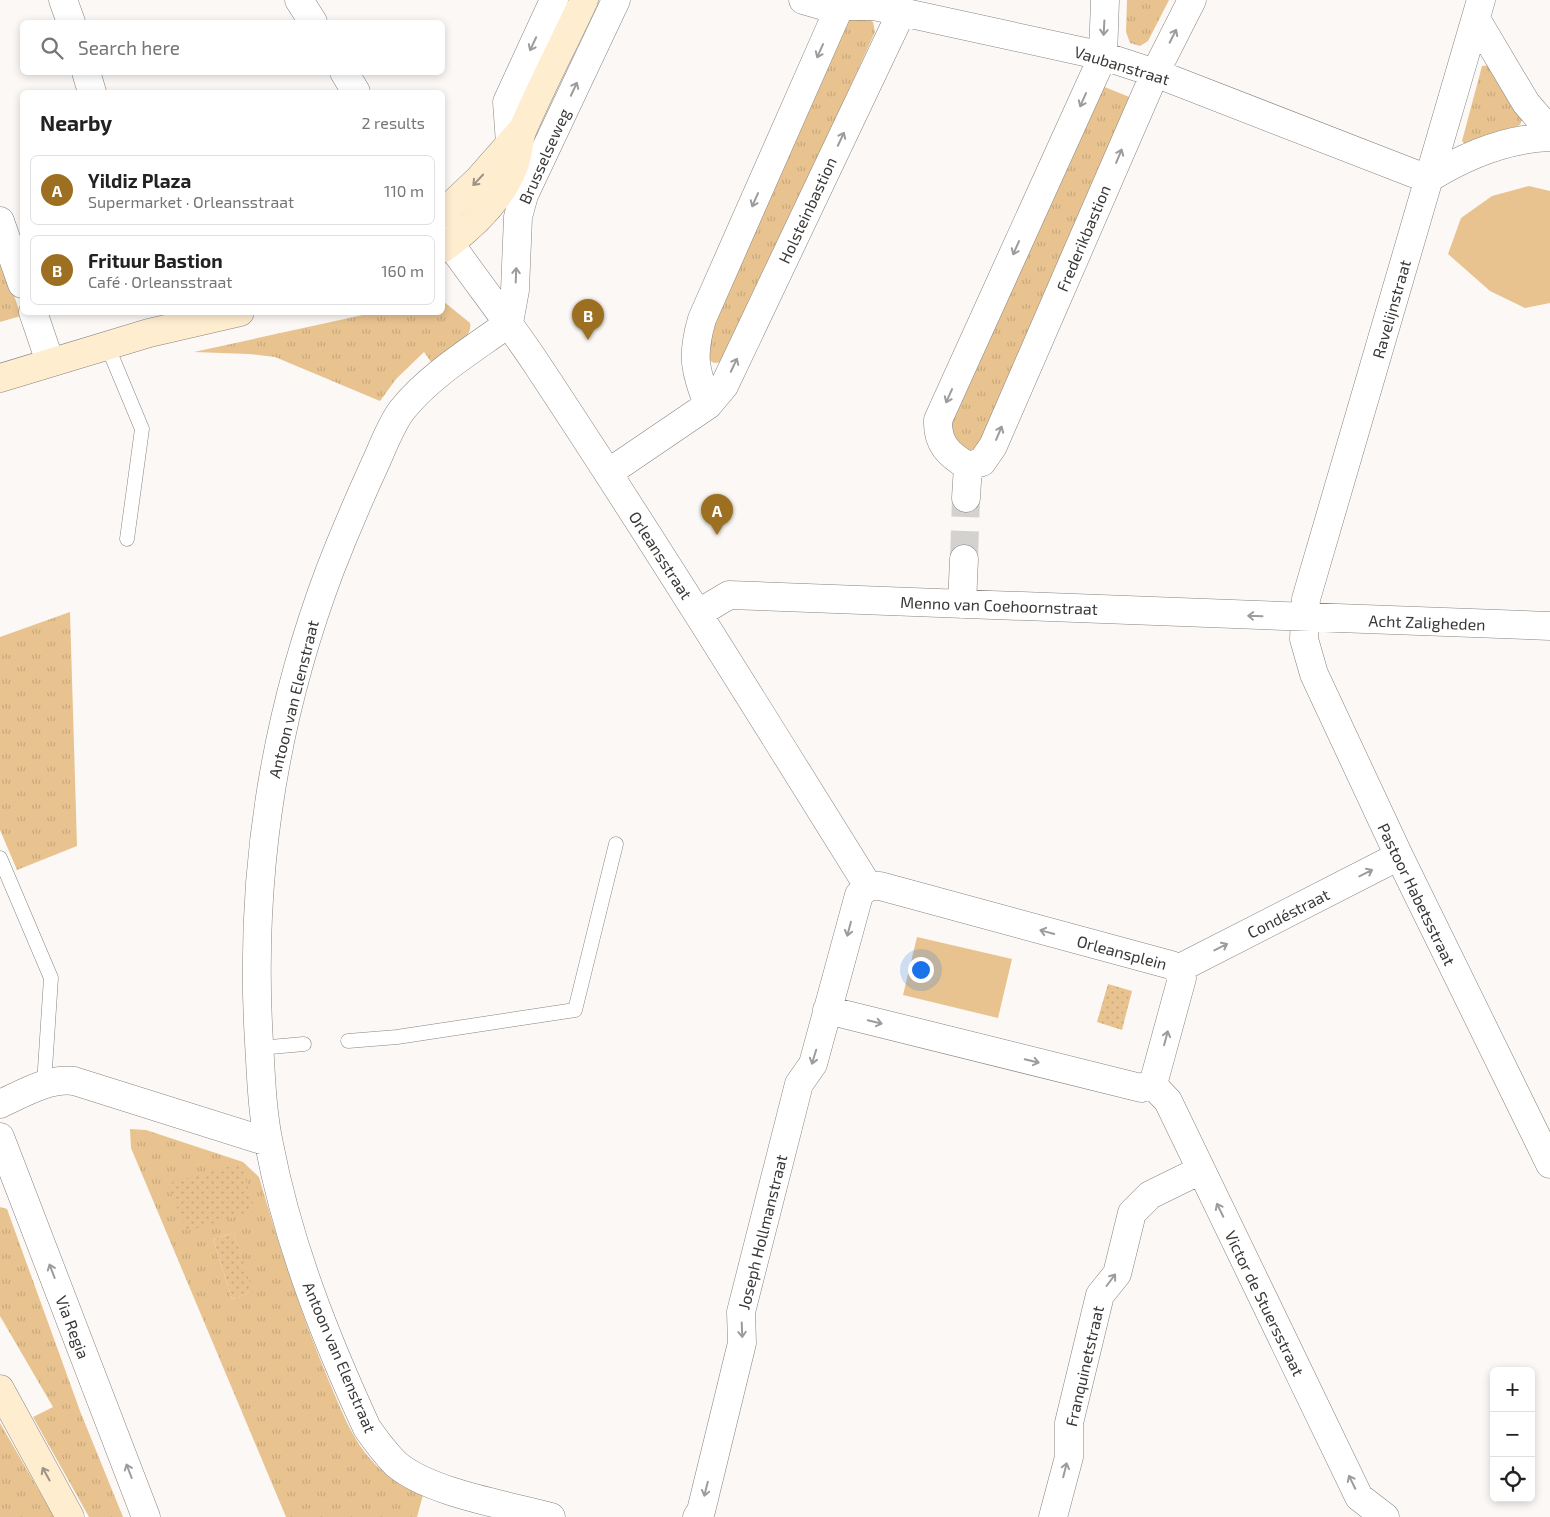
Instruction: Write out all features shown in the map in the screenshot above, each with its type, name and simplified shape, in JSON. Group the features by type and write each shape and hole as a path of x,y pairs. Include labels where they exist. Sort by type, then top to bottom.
{"street":[{"path":"299,0 312,20"},
{"name":"Brusselseweg","path":"445,242 488,208 506,182 515,164 516,137 507,102 554,0"},
{"name":"Brusselseweg","path":"445,211 478,180 516,137 584,0"},
{"name":"Brusselseweg","path":"508,323 515,290 518,217 524,194 616,0"},
{"name":"Vaubanstraat","path":"803,0 824,6 874,6 1103,56 1155,73 1428,179"},
{"path":"966,498 968,466 951,456 944,447 939,437 938,420 1103,56 1106,0"},
{"name":"Frederikbastion","path":"968,466 982,462 993,446 1155,73 1192,0"},
{"path":"708,406 695,370 695,344 702,319 840,6"},
{"path":"1478,10 1526,103 1550,131"},
{"name":"Ravelijnstraat","path":"1304,618 1309,590 1478,10"},
{"name":"Holsteinbastion","path":"608,473 708,406 724,386 902,12"},
{"path":"87,75 91,90"},
{"path":"346,75 355,90"},
{"path":"1428,179 1450,165 1513,140 1550,137"},
{"path":"0,221 20,278"},
{"name":"Orleansstraat","path":"445,242 508,323 608,473 699,613 868,886"},
{"path":"34,315 50,362"},
{"path":"0,378 107,345 227,315"},
{"name":"Antoon van Elenstraat","path":"508,323 420,390 398,414 338,548 314,616 291,693 268,802 257,924 256,997 268,1142 291,1232 311,1294 349,1389 376,1443 397,1464 424,1481 551,1517"},
{"path":"962,604 964,559"},
{"name":"Menno van Coehoornstraat","path":"699,613 729,595 1304,618"},
{"name":"Acht Zaligheden","path":"1304,618 1550,626"},
{"name":"Pastoor Habetsstraat","path":"1304,618 1306,649 1311,667 1399,856 1550,1164"},
{"name":"Condéstraat","path":"1178,969 1399,856"},
{"path":"868,886 859,895 827,1010 1141,1088 1152,1084"},
{"name":"Orleansplein","path":"868,886 880,886 899,891 1162,962 1178,969 1182,978 1152,1084"},
{"name":"Joseph Hollmanstraat","path":"698,1517 742,1343 741,1312 796,1094 799,1084 812,1064 827,1010"},
{"path":"0,1104 44,1084 63,1080 74,1081 268,1142"},
{"name":"Victor de Stuersstraat","path":"1152,1084 1168,1101 1359,1497 1385,1517"},
{"name":"Via Regia","path":"2,1152 146,1517"},
{"name":"Franquinetstraat","path":"1054,1517 1069,1457 1069,1423 1100,1295 1116,1274 1132,1213 1150,1195 1201,1170"},
{"path":"0,1389 70,1517"}],"lane":[{"path":"107,345 142,430 127,539"},
{"path":"348,1041 397,1037 575,1010 616,844"},
{"path":"0,858 51,978 44,1084"},
{"path":"259,1048 304,1044"}],"green space":[{"path":"1127,0 1169,0 1148,41 1140,46 1130,43 1126,32"},
{"path":"865,16 873,22 875,32 739,333 722,362 714,363 706,358 719,305 850,18"},
{"path":"1492,65 1523,117 1520,125 1467,146 1462,141 1482,66"},
{"path":"1102,86 1132,98 981,453 960,455 949,418"},
{"path":"1529,186 1550,191 1550,303 1525,308 1490,291 1448,254 1461,218 1492,196"},
{"path":"0,254 21,316 0,322"},
{"path":"445,303 470,323 470,329 463,341 431,362 424,352 396,379 380,401 275,357 194,352 363,315 445,315"},
{"path":"70,612 77,846 17,870 0,830 0,637"},
{"path":"917,937 1012,959 998,1018 903,995"},
{"path":"1108,984 1132,991 1122,1030 1097,1022"},
{"path":"130,1129 146,1130 243,1162 259,1177 301,1309 344,1416 366,1454 378,1467 396,1481 423,1495 417,1517 286,1517 131,1148","holes":["234,1233 252,1292 232,1299 213,1239"]},
{"path":"241,1163 255,1211 187,1231 167,1184"},
{"path":"0,1207 7,1209 80,1411 123,1517 89,1517 33,1417 53,1407 0,1316"},
{"path":"234,1233 253,1292 232,1299 213,1239"},
{"path":"0,1423 54,1517 0,1517"}],"tunnel":[{"path":"964,559 966,498"}],"place":[{"name":"Frituur Bastion","path":"588,340"},
{"name":"Yildiz Plaza","path":"717,535"}]}
